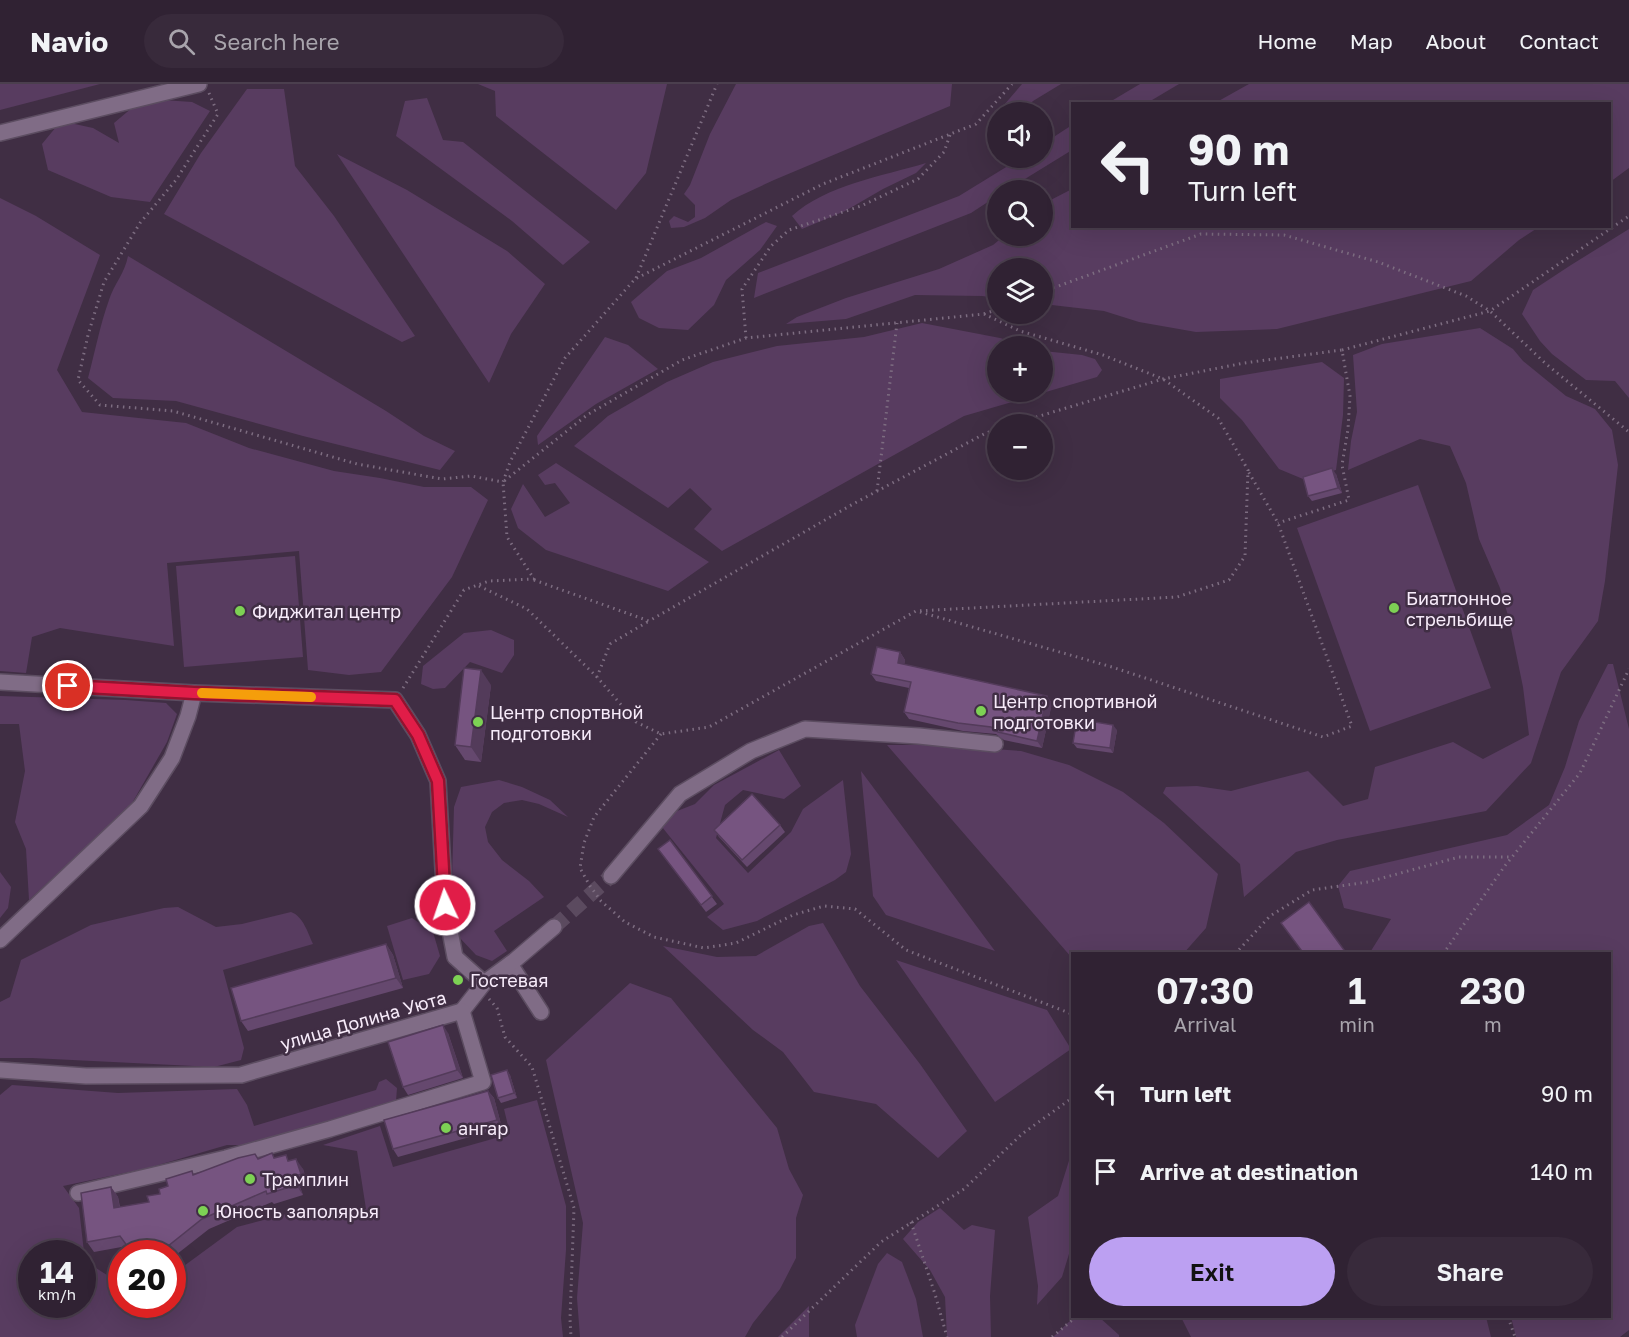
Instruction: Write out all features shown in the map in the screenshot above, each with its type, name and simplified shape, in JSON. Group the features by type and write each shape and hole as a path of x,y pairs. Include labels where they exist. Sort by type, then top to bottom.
{"street":[{"path":"0,133 199,84"},
{"path":"0,682 194,693 395,700 418,735 438,781 445,905 455,957 482,986"},
{"path":"0,940 141,806 172,758 194,693"},
{"path":"611,876 680,795 751,751 805,729 919,736 995,744"},
{"path":"462,1011 482,986 554,927"},
{"path":"510,964 542,1012"},
{"name":"улица Долина Уюта","path":"0,1070 86,1076 241,1075 462,1011 483,1082 330,1130 226,1158 78,1193"}],"path":[{"path":"205,84 218,114 176,180 140,223 104,282 88,335 78,380 100,405 173,411 357,464 442,479 471,476 503,482 587,415 682,360 746,338 987,313"},
{"path":"534,579 507,537 503,482 510,462 565,358 635,279 717,84"},
{"path":"635,279 823,184 976,124 1012,84"},
{"path":"746,338 742,289 771,246 789,230 861,206 918,179 944,152 950,135"},
{"path":"1046,414 1163,379 1244,363 1342,350 1490,311 1629,216"},
{"path":"1053,288 1201,234 1284,235 1378,262 1466,296 1490,311 1545,363 1629,432"},
{"path":"916,611 1112,667 1323,737 1352,726 1278,523 1218,418 1163,379 1103,355 1020,331 984,314"},
{"path":"877,491 897,322"},
{"path":"1278,523 1349,500 1342,465 1348,429 1350,396 1342,350"},
{"path":"597,677 610,644 877,491 987,433"},
{"path":"477,585 526,609 597,677 636,722 661,734 709,727 916,611 1177,597 1229,580 1245,556 1248,470"},
{"path":"395,700 464,590 489,581 534,579 649,621"},
{"path":"1444,952 1512,857 1580,773 1629,669"},
{"path":"661,734 594,817 584,843 580,868 601,901 625,922 654,937 704,948 736,943 793,915 824,906 855,909 906,950 1071,1014"},
{"path":"1237,952 1270,916 1312,890 1368,882 1459,857 1512,857"},
{"path":"482,986 497,1008 505,1037 532,1067 574,1208 571,1337"},
{"path":"782,1337 881,1242 964,1189 1022,1134 1071,1099"},
{"path":"911,1222 947,1337"},
{"path":"1052,1337 1075,1318"},
{"path":"1508,1318 1515,1337"}],"shaded area":[{"path":"0,84 100,84 0,110"},
{"path":"478,84 667,84 646,173 616,210 496,116 495,91"},
{"path":"736,84 952,84 950,106 774,180 731,200 705,218 684,227 671,228 669,221 674,216 688,222 695,217 695,205 684,194 690,185 710,134"},
{"path":"1022,84 1061,84 1032,102 1007,102"},
{"path":"1140,84 1179,84 1149,102 1110,102"},
{"path":"1249,84 1629,84 1629,168 1611,181 1611,102 1217,102"},
{"path":"247,89 284,89 295,166 334,216 415,336 402,342 164,214 201,153"},
{"path":"427,98 443,140 463,142 590,242 563,265 512,221 396,136 405,101"},
{"path":"163,100 192,102 210,111 150,202 111,197 48,170 42,144 61,121 93,128 119,143 114,123 139,102"},
{"path":"1071,126 1071,151 1053,162 1053,137"},
{"path":"337,154 407,190 507,251 545,284 511,334 489,383"},
{"path":"926,163 916,173 845,211 802,229 792,216 821,196 838,189"},
{"path":"1005,168 1043,168 1023,180 987,180 987,203 971,213 754,298 758,273 959,196"},
{"path":"1071,190 1071,228 1537,228 1519,240 1471,281 1277,329 1196,332 1139,322 1104,311 1053,305 1053,258 987,258 987,297 915,295 846,319 786,324 797,317 846,298 939,269 991,246 1053,246 1053,199"},
{"path":"0,198 36,216 100,255 57,370 82,412 186,423 249,448 334,471 424,487 471,487 488,500 452,577 381,672 349,675 308,670 299,551 167,563 174,646 60,628 32,637 26,673 0,671"},
{"path":"766,222 777,226 760,250 726,280 714,305 688,330 659,328 639,318 631,302 667,271 701,258"},
{"path":"1629,229 1629,398 1615,381 1586,380 1552,354 1522,314 1533,290"},
{"path":"128,256 424,436 455,451 440,470 176,401 113,398 88,378 106,309"},
{"path":"922,323 990,336 987,336 987,402 1012,402 964,416 722,551 694,529 712,509 690,488 668,508 574,446 608,416 667,382 713,362 777,346 864,337"},
{"path":"1480,328 1513,349 1523,361 1566,396 1595,409 1612,430 1618,465 1605,581 1598,621 1561,672 1531,763 1486,811 1337,840 1296,852 1244,897 1240,864 1163,793 1166,787 1197,786 1231,791 1308,771 1343,806 1368,799 1375,767 1453,742 1483,759 1529,735 1523,687 1509,619 1500,588 1479,539 1466,483 1450,446 1420,439 1348,470 1357,412 1353,355 1382,344"},
{"path":"605,337 628,345 658,369 596,404 538,445 537,436"},
{"path":"1053,352 1082,355 1095,359 1102,370 1097,377 1053,390"},
{"path":"1322,362 1344,378 1343,415 1336,470 1303,479 1279,469 1242,420 1220,398 1220,379"},
{"path":"556,463 709,562 668,591 546,550 518,528 511,509 523,484 545,517 570,503 555,483 545,485 538,475"},
{"name":"Биатлонное стрельбище","path":"1418,485 1491,688 1370,731 1297,528"},
{"name":"Фиджитал центр","path":"295,556 303,657 184,667 176,566"},
{"path":"491,630 514,640 514,655 502,673 470,662 445,688 433,689 421,684 423,666 464,633"},
{"path":"1608,664 1613,664 1629,729 1629,1330 1620,1337 1516,1337 1511,1318 1611,1318 1611,952 1370,952 1391,919 1344,908 1338,886 1350,871 1507,835 1549,805 1565,767 1579,721"},
{"path":"0,696 166,703 177,714 167,742 131,805 29,900 26,849 15,822 25,771 19,724 0,724"},
{"path":"887,745 941,745 1021,751 1069,765 1123,792 1164,823 1218,874 1206,928 1185,952 1071,952 1071,957"},
{"path":"779,750 801,786 784,799 743,790 725,805 716,838 748,873 791,832 803,809 843,780 851,854 846,872 757,921 723,930 707,917 724,904 662,827 672,813 695,804 714,785"},
{"path":"861,771 995,951 886,915 873,896"},
{"path":"499,780 522,787 550,800 568,817 539,804 522,800 504,803 492,812 485,827 488,842 502,860 529,881 544,897 494,931 507,951 492,961 476,955 459,937 451,914 454,807 461,787"},
{"path":"0,872 11,887 8,908 0,918"},
{"path":"178,907 216,927 242,924 291,912 302,921 313,944 223,970 244,1048 241,1060 214,1067 0,1058 0,1002 10,997 21,960 91,925 164,908"},
{"path":"412,918 433,932 440,956 429,974 403,980 387,926"},
{"path":"823,923 860,986 920,1064 967,1131 938,1158 876,1104 814,1092 783,1052 753,1030 663,946 717,957 756,956 809,926"},
{"path":"896,960 1047,1010 1071,1049 995,1102"},
{"path":"630,983 671,998 777,1128 789,1169 803,1195 796,1218 796,1258 780,1289 745,1337 580,1337 577,1298 583,1223 546,1060"},
{"path":"386,1079 397,1088 396,1101 248,1145 227,1145 148,1168 63,1186 79,1208 83,1240 18,1240 18,1318 96,1318 96,1268 108,1276 108,1318 186,1318 186,1264 237,1227 313,1207 333,1218 366,1209 357,1151 323,1145 380,1126 393,1167 510,1134 504,1109 537,1100 566,1206 566,1250 561,1318 563,1337 0,1337 0,1095 12,1085 118,1093 237,1089 247,1105 254,1126 376,1090 379,1082"},
{"path":"1071,1154 1071,1247 1062,1277 1037,1305 1038,1286 1028,1217 1058,1196"},
{"path":"940,1208 964,1230 972,1225 995,1230 990,1296 991,1337 947,1337 945,1297 930,1270 903,1239 918,1222"},
{"path":"887,1253 902,1262 916,1299 923,1337 857,1337 855,1325 878,1264"},
{"path":"809,1306 809,1337 778,1337"},
{"path":"1073,1318 1100,1318 1119,1335 1119,1337 1053,1337"},
{"path":"1182,1318 1486,1318 1491,1337 1191,1337"}],"building":[{"path":"1332,468 1338,488 1308,496 1303,477"},
{"name":"Центр спортивной подготовки","path":"877,647 900,652 898,663 1047,696 1037,741 998,732 991,727 904,712 911,682 871,674"},
{"path":"464,668 481,670 471,747 455,745"},
{"path":"1077,719 1113,725 1110,748 1073,743"},
{"path":"752,794 780,825 742,860 714,830"},
{"path":"670,840 712,896 701,905 658,849"},
{"path":"1309,902 1346,952 1303,952 1281,923"},
{"path":"386,944 396,978 241,1021 231,988"},
{"name":"ангар","path":"443,1025 457,1070 403,1087 388,1042"},
{"path":"507,1070 514,1093 498,1098 491,1075"},
{"name":"ангар","path":"488,1091 497,1120 393,1149 384,1120"},
{"name":"Юность заполярья","path":"272,1153 274,1158 286,1155 288,1161 296,1159 301,1174 293,1177 296,1185 267,1194 266,1191 202,1219 176,1240 123,1240 120,1236 87,1240 81,1193 111,1187 114,1208 149,1202 147,1196 160,1194 159,1189 168,1186 166,1179 192,1171 193,1175 255,1154 258,1159"}],"tunnel":[{"path":"554,927 611,876"}],"slow traffic":[{"path":"202,693 311,697"}],"place":[{"name":"Биатлонное стрельбище","path":"1394,608"},
{"name":"Фиджитал центр","path":"240,611"},
{"name":"Центр спортивной подготовки","path":"981,711"},
{"name":"Центр спортвной подготовки","path":"478,722"},
{"name":"Гостевая","path":"458,980"},
{"name":"ангар","path":"446,1128"},
{"name":"Трамплин","path":"250,1179"},
{"name":"Юность заполярья","path":"203,1211"}],"route":[{"path":"68,686 395,700 418,735 438,781 445,905"}]}
